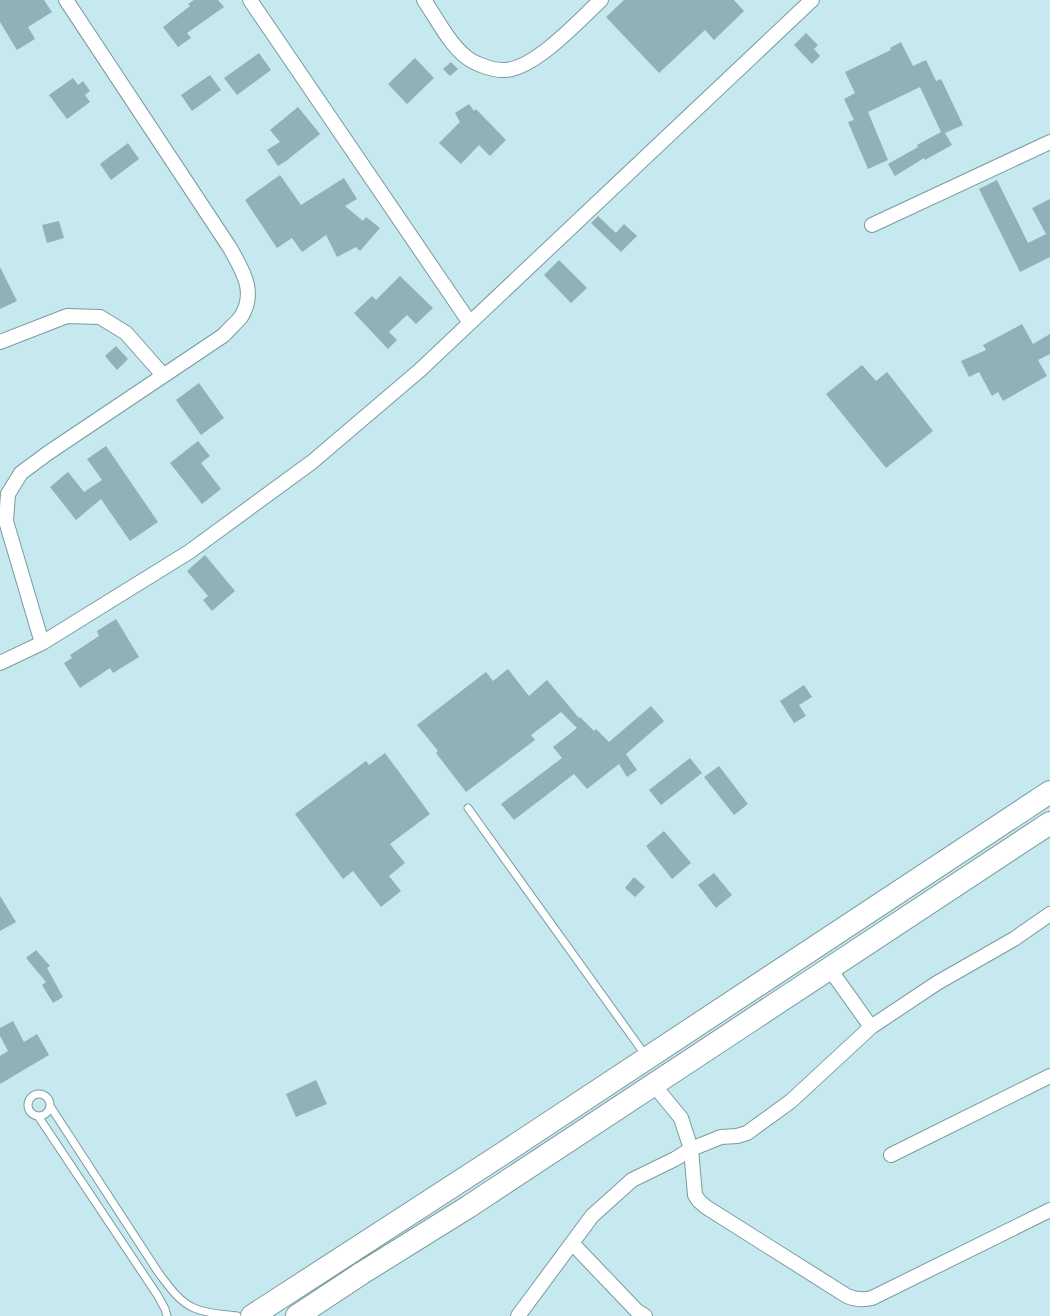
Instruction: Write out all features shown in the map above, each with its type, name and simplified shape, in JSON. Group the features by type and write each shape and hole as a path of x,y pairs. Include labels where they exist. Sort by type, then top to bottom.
{"main road":[{"path":"252,1316 502,1154 1050,792"},
{"path":"297,1316 362,1273 468,1207 1050,823"}],"street":[{"path":"42,643 6,522 8,494 21,473 48,453 224,335 241,316 248,298 246,277 230,248 66,0"},
{"path":"250,0 470,323"},
{"path":"424,0 451,41 466,57 485,67 505,70 518,67 539,56 601,0"},
{"path":"0,663 42,643 189,552 306,466 420,370 812,0"},
{"path":"872,225 1050,142"},
{"path":"0,342 67,316 100,317 126,333 163,375"},
{"path":"518,1316 592,1216 632,1180 675,1159 691,1149 721,1138 747,1133 791,1101 871,1027 937,983 1014,939 1050,914"},
{"path":"829,968 871,1027"},
{"path":"891,1155 1050,1076"},
{"path":"654,1084 681,1118 691,1149 695,1195 699,1201 706,1208 855,1300 872,1298 1050,1210"},
{"path":"572,1243 637,1311 645,1316"}],"lane":[{"path":"468,808 647,1058"},
{"path":"38,1116 45,1115 50,1109 50,1100 47,1096 42,1094 32,1096 29,1100 29,1110 38,1116 158,1296 167,1316"},
{"path":"50,1106 158,1272 170,1288 193,1308 208,1312 237,1316"}],"building":[{"path":"0,0 44,0 52,12 28,27 35,39 17,50 0,22"},
{"path":"194,0 218,0 224,7 187,33 191,38 178,47 163,27 190,6 188,4"},
{"path":"624,0 734,0 744,11 714,40 705,30 659,73 606,17"},
{"path":"806,33 818,45 814,49 820,56 812,64 794,45"},
{"path":"901,42 913,66 926,60 936,81 941,79 963,125 945,133 952,145 925,160 924,158 895,176 888,164 918,147 917,145 941,132 920,87 868,112 888,160 868,169 848,122 854,120 844,99 855,93 845,72 891,50 890,48"},
{"path":"259,53 271,70 237,95 224,78"},
{"path":"415,58 434,78 407,104 388,84"},
{"path":"451,62 458,69 450,76 443,69"},
{"path":"210,75 221,90 192,111 181,95"},
{"path":"73,78 78,85 83,81 90,91 85,95 90,102 67,119 49,95"},
{"path":"469,104 474,111 476,109 506,140 490,156 479,145 461,164 439,143 460,122 455,113"},
{"path":"298,107 320,134 278,166 267,150 280,142 270,130"},
{"path":"128,143 139,159 111,180 100,164"},
{"path":"280,175 301,205 344,178 357,199 345,206 363,221 366,217 380,228 360,251 356,247 337,257 326,235 302,252 292,238 277,248 245,200"},
{"path":"997,180 1028,243 1046,234 1032,208 1050,199 1050,257 1020,272 979,189"},
{"path":"598,216 616,233 624,224 637,236 621,252 591,223"},
{"path":"59,221 64,238 47,243 42,225"},
{"path":"559,260 587,288 571,303 544,275"},
{"path":"0,267 17,301 0,309"},
{"path":"400,276 433,308 416,324 407,315 389,332 397,340 388,349 354,313 372,296 376,300"},
{"path":"1022,324 1033,344 1050,334 1050,354 1038,360 1047,376 1003,401 998,392 992,396 979,372 969,377 961,361 986,350 983,345"},
{"path":"116,346 128,359 117,370 105,356"},
{"path":"862,365 876,381 887,372 933,431 886,468 826,394"},
{"path":"199,383 224,418 201,435 176,400"},
{"path":"198,441 210,456 201,463 221,489 202,504 170,463"},
{"path":"106,446 158,522 130,541 101,499 76,520 50,487 68,472 84,492 102,480 87,459"},
{"path":"205,555 235,591 212,611 203,600 208,596 187,571"},
{"path":"116,619 139,657 113,673 110,668 80,688 64,663 72,658 70,655 99,636 97,631"},
{"path":"508,669 529,696 547,680 579,718 580,717 594,731 596,729 609,742 651,706 664,721 626,754 637,770 627,777 619,764 587,789 574,774 514,820 501,804 562,758 553,747 577,728 561,712 531,735 535,740 466,792 436,753 438,751 417,725 486,672 493,681"},
{"path":"804,685 812,697 799,705 806,716 794,723 780,701"},
{"path":"385,753 430,814 390,844 405,863 389,876 401,891 381,907 353,871 343,879 295,814 366,761 369,765"},
{"path":"690,758 702,773 661,805 649,790"},
{"path":"719,766 748,804 734,815 704,777"},
{"path":"664,831 691,863 672,879 646,846"},
{"path":"714,873 732,895 716,908 698,885"},
{"path":"634,877 645,887 635,897 625,888"},
{"path":"0,896 16,922 0,931"},
{"path":"36,950 50,966 47,968 63,997 53,1003 42,985 46,982 26,958"},
{"path":"13,1021 24,1042 37,1034 49,1055 0,1084 0,1056 8,1051 0,1036 0,1028"},
{"path":"316,1080 327,1104 296,1117 286,1094"}]}
